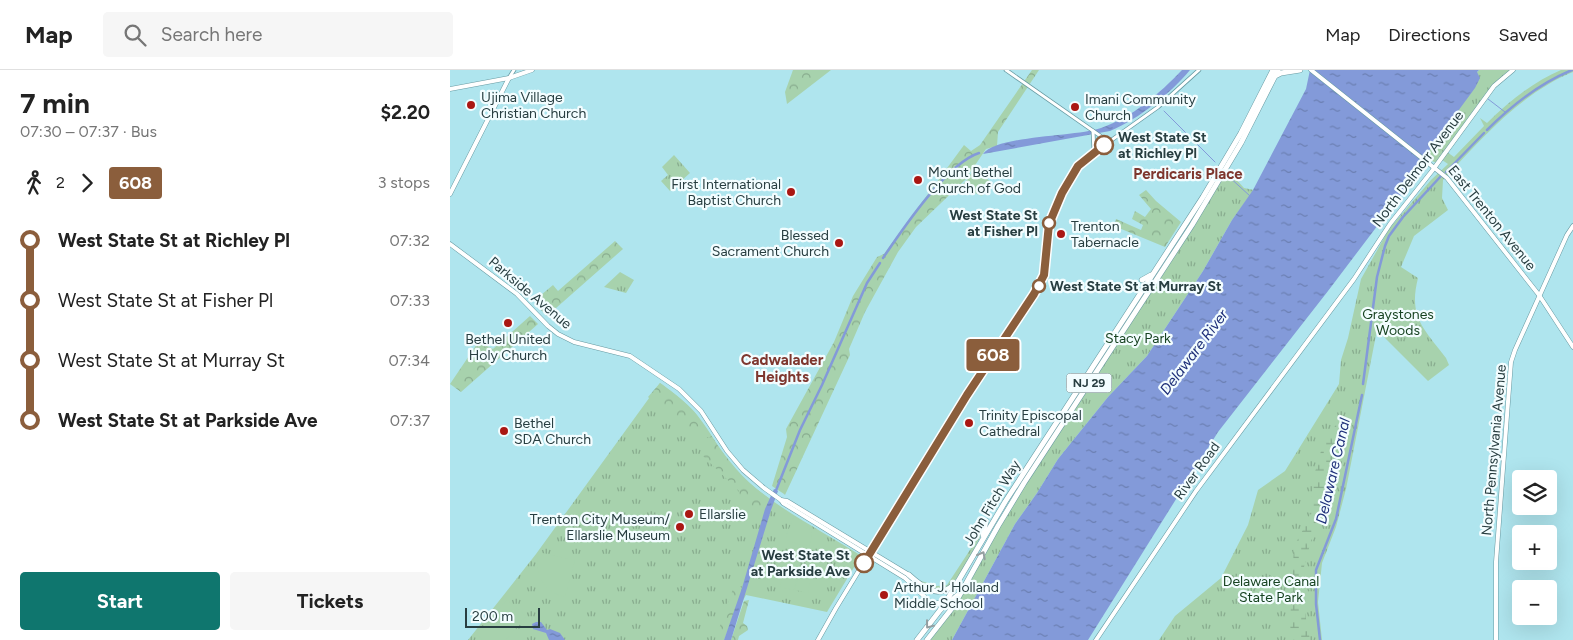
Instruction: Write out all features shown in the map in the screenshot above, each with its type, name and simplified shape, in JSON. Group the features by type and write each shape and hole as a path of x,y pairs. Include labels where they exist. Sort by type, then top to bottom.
{"highway":[{"name":"John Fitch Way","path":"917,640 947,600 1005,502 1187,223 1230,153 1273,70"},
{"name":"John Fitch Way","path":"927,640 950,612 1024,483 1192,225 1240,145 1278,70"},
{"path":"1275,76 1300,70"},
{"path":"1142,280 1153,273"},
{"path":"1079,377 1091,368"},
{"path":"981,542 986,521"},
{"path":"932,603 947,604 954,600 973,571"},
{"path":"909,575 922,585 936,592 948,590 958,580"}],"main road":[{"path":"450,194 509,78 518,71 532,70"},
{"name":"East Trenton Avenue","path":"1311,70 1447,178 1539,295 1573,346"},
{"name":"North Delmorr Avenue","path":"1324,321 1386,228 1435,167 1494,86 1513,70"},
{"path":"450,88 509,78"},
{"name":"North Pennsylvania Avenue","path":"1496,640 1496,572 1511,362 1539,295 1573,226"},
{"name":"Parkside Avenue","path":"450,244 517,294 558,334 574,342 624,354 679,390 701,411 743,470 764,488 906,578 932,603"},
{"name":"River Road","path":"1096,640 1196,491 1324,321"},
{"path":"818,640 869,554"},
{"name":"Parkside Avenue","path":"869,554 909,575"}],"street":[{"path":"1006,70 1109,142"},
{"path":"869,554 967,395 1040,285 1044,275 1050,220 1073,173 1082,162 1158,107 1199,70"},
{"path":"509,78 518,71"},
{"path":"1092,130 1094,153"}],"green space":[{"path":"793,70 831,70 787,104 785,92"},
{"path":"1032,70 1039,70 998,132 997,146 986,149 965,180 916,227 898,252 865,312 849,349 850,355 785,495 772,486 787,437 786,429 834,342 853,296 877,257 884,254 964,145 971,151 980,145"},
{"path":"1479,70 1513,70 1486,96 1437,163 1424,158 1454,117 1457,99 1461,90"},
{"name":"Delaware Canal State Park","path":"1561,70 1573,70 1573,72 1536,92 1502,119 1443,180 1442,198 1448,210 1414,236 1401,267 1418,278 1415,303 1420,322 1449,365 1428,381 1377,330 1346,489 1336,527 1322,563 1318,602 1322,640 1159,640 1175,616 1221,578 1248,525 1258,490 1285,471 1339,384 1341,360 1348,338 1361,279 1389,229 1431,180 1448,164 1442,160 1447,152 1454,157 1484,126 1480,118 1487,123 1521,93"},
{"path":"674,155 690,173 670,191 661,181 668,175 662,167"},
{"path":"975,167 986,171 984,177 990,181 982,196 960,187"},
{"name":"Stacy Park","path":"1226,168 1244,188 1254,190 1232,220 1203,271 1147,356 1108,397 1058,459 1015,524 952,640 927,640 947,616 998,526"},
{"path":"1146,190 1181,222 1165,247 1114,226 1116,219 1141,230 1143,225 1132,219 1135,211 1145,217 1151,209 1139,195"},
{"path":"615,241 623,249 547,316 539,308 540,306 535,300 553,285 558,291"},
{"path":"620,272 634,280 626,293 604,287"},
{"path":"530,316 538,324 461,392 450,384 479,341 493,349"},
{"path":"660,383 693,410 731,464 750,483 780,506 860,555 827,612 746,595 729,626 724,640 468,640 536,554"},
{"path":"660,383 685,402 700,420 700,429 693,439 648,397"},
{"path":"1339,419 1342,422 1342,435 1330,500 1311,541 1304,567 1306,619 1310,640 1292,640 1290,624 1294,546 1309,519 1315,472 1321,451"},
{"path":"712,437 738,471 770,499 766,506 755,508 740,498 739,491 701,454 703,439"},
{"path":"794,516 804,522 810,529 811,537 808,548 787,540 786,536"},
{"path":"983,530 962,570 948,587 937,591 915,579 937,586 947,585"},
{"path":"542,553 575,560 565,597 558,595 543,583 537,564 538,556"},
{"path":"787,554 801,557 794,590 780,587"},
{"path":"800,569 812,572 808,593 795,590"},
{"path":"735,583 742,588 740,595 724,640 715,640"},
{"path":"507,600 526,616 506,640 483,640 476,634"},
{"path":"749,600 743,623 747,626 748,630 739,636 738,640 731,640 744,601"}],"water":[{"path":"1182,70 1190,70 1163,97 1143,113 1110,131 983,154 991,148 1004,143 1089,131 1113,123 1145,104"},
{"name":"Delaware River","path":"1310,70 1479,70 1477,72 1480,78 1475,88 1422,160 1409,184 1218,432 1088,640 952,640 1015,524 1058,459 1108,397 1147,356 1203,271 1232,220 1253,190 1306,89"},
{"path":"774,489 778,491 731,640 724,640 742,588 765,509"},
{"path":"541,622 547,630 550,629 560,633 565,640 549,640 546,633 533,629 532,624"}],"waterway":[{"name":"Delaware Canal","path":"1487,130 1526,96 1549,81 1572,70"},
{"path":"1488,99 1505,112"},
{"path":"1164,111 1215,162"},
{"name":"Delaware Canal","path":"1446,172 1484,133"},
{"path":"883,258 913,215 940,183 966,159 979,153"},
{"path":"1227,175 1250,196"},
{"name":"Delaware Canal","path":"1363,384 1377,277 1385,246 1389,236 1403,217 1441,176"},
{"path":"775,493 800,430 867,283 880,263"},
{"name":"Delaware Canal","path":"1320,640 1316,604 1316,570 1336,519 1362,395"}],"bus line":[{"name":"608","path":"864,563 967,395 1034,294 1044,275 1049,224 1062,193 1078,166 1104,145"}],"place":[{"name":"Ujima Village Christian Church","path":"471,105"},
{"name":"Imani Community Church","path":"1075,107"},
{"name":"West State St at Richley Pl","path":"1104,145"},
{"name":"Mount Bethel Church of God","path":"918,180"},
{"name":"First International Baptist Church","path":"791,192"},
{"name":"West State St at Fisher Pl","path":"1049,223"},
{"name":"Trenton Tabernacle","path":"1061,234"},
{"name":"Blessed Sacrament Church","path":"839,243"},
{"name":"West State St at Murray St","path":"1039,286"},
{"name":"Bethel United Holy Church","path":"508,323"},
{"name":"Trinity Episcopal Cathedral","path":"969,423"},
{"name":"Bethel SDA Church","path":"504,431"},
{"name":"Ellarslie","path":"689,514"},
{"name":"Trenton City Museum/ Ellarslie Museum","path":"680,527"},
{"name":"West State St at Parkside Ave","path":"864,563"},
{"name":"Arthur J. Holland Middle School","path":"884,595"}],"district":[{"name":"Perdicaris Place","path":"1188,174"},
{"name":"Cadwalader Heights","path":"782,368"}],"park label":[{"name":"Graystones Woods","path":"1398,322"}]}
